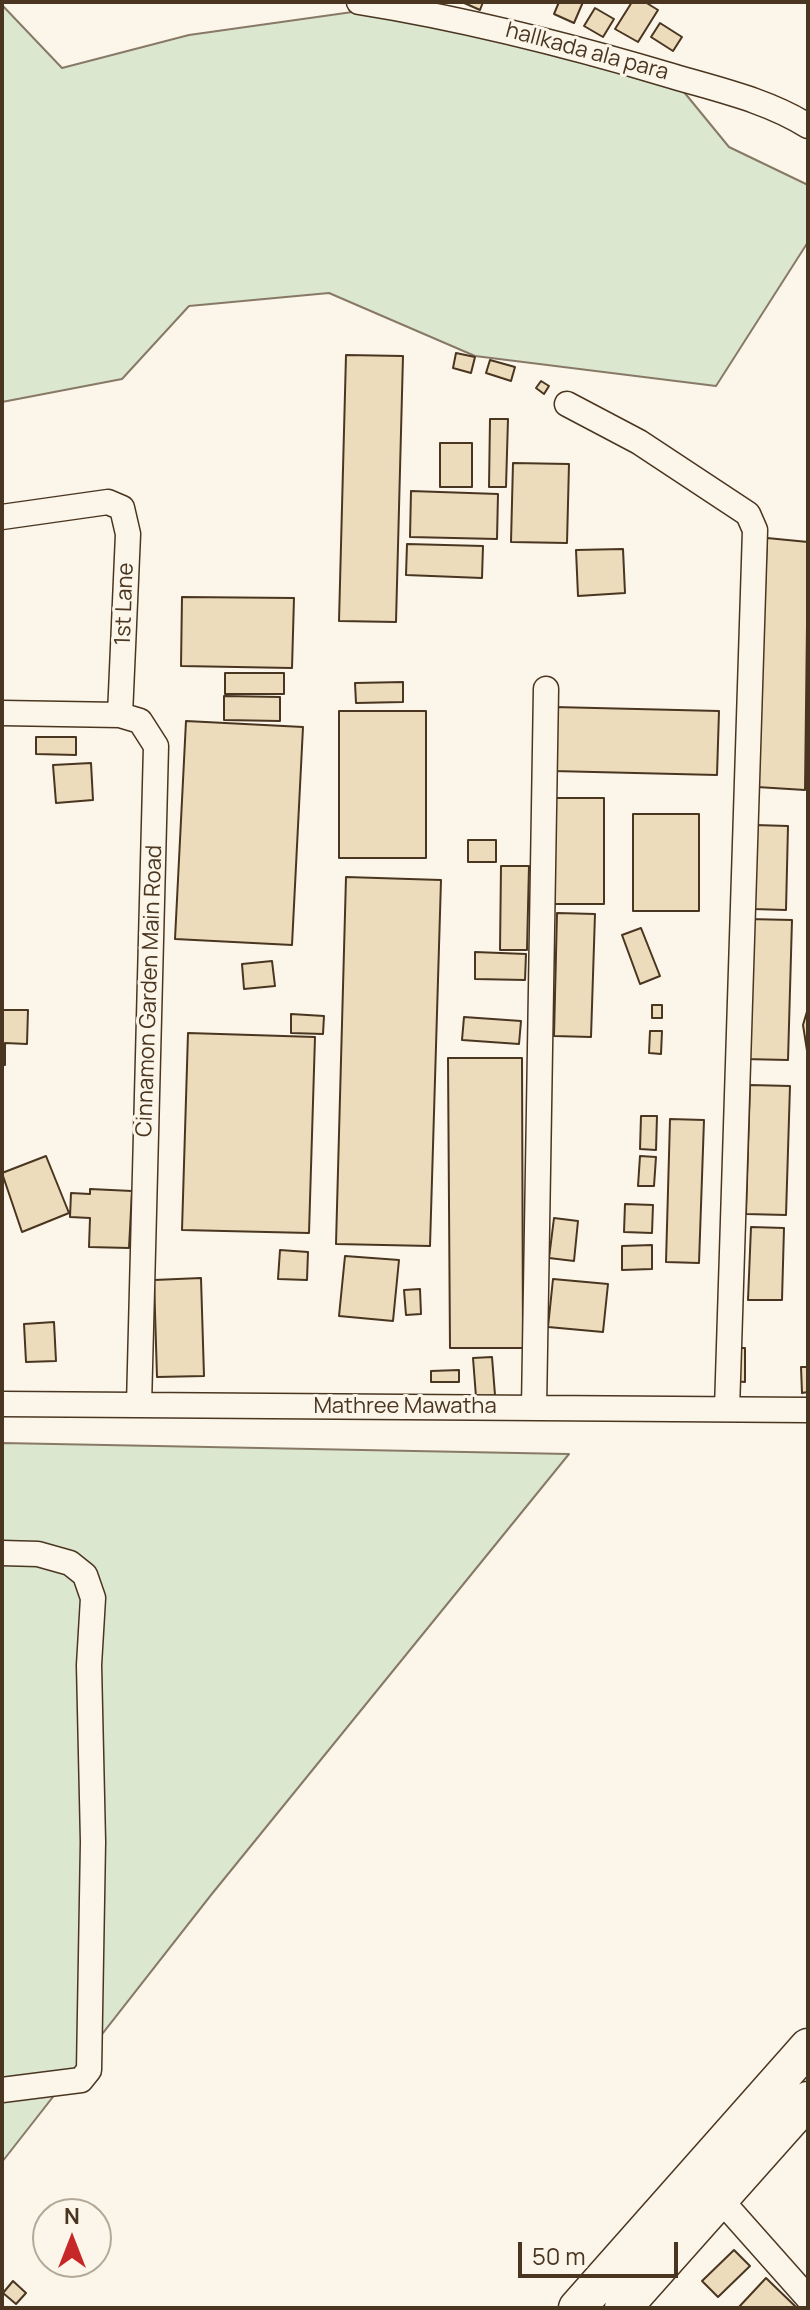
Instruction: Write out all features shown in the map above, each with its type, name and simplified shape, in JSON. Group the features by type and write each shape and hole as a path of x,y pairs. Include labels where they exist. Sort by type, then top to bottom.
{"highway":[{"path":"623,2308 808,2047"},
{"path":"577,2308 709,2185 808,2100"}],"street":[{"name":"hallkada ala para","path":"359,2 446,16 562,42 776,106 808,126"},
{"path":"567,404 639,442 748,514 755,530 727,1409"},
{"name":"1st Lane","path":"2,517 108,502 122,508 128,534 120,715"},
{"path":"534,1408 546,689"},
{"path":"2,713 120,715"},
{"name":"Cinnamon Garden Main Road","path":"120,715 140,721 156,746 139,1405"},
{"name":"Mathree Mawatha","path":"2,1404 808,1410"},
{"path":"2,1553 38,1554 70,1563 85,1575 93,1598 89,1665 93,1842 89,2070 81,2080 2,2090"},
{"path":"709,2185 808,2298"}],"green space":[{"path":"2,5 62,68 189,35 388,7 670,75 729,147 808,185 808,242 716,386 475,356 329,293 189,306 122,379 2,402"},
{"path":"2,1443 569,1454 211,1895 2,2162"}],"building":[{"path":"462,2 483,2 480,10"},
{"path":"559,2 583,2 574,23 554,14"},
{"path":"632,2 645,2 658,10 638,42 615,29"},
{"path":"595,8 614,19 603,37 584,26"},
{"path":"660,23 682,37 673,51 651,37"},
{"path":"456,353 475,357 471,373 453,368"},
{"path":"346,355 403,356 396,622 339,621"},
{"path":"490,360 515,367 511,381 486,373"},
{"path":"541,381 549,386 544,394 536,388"},
{"path":"490,419 508,419 506,487 489,487"},
{"path":"440,443 472,443 472,487 440,487"},
{"path":"513,463 569,464 567,543 511,542"},
{"path":"411,491 498,494 497,539 410,537"},
{"path":"767,538 808,542 805,790 757,787"},
{"path":"407,544 483,546 482,578 406,575"},
{"path":"623,549 625,593 578,596 576,550"},
{"path":"182,597 294,598 292,668 181,666"},
{"path":"225,673 284,673 284,694 225,694"},
{"path":"403,682 403,702 356,703 355,683"},
{"path":"224,696 280,697 280,721 224,720"},
{"path":"554,707 719,711 717,775 553,771"},
{"path":"339,711 426,711 426,858 339,858"},
{"path":"186,721 303,727 292,945 175,939"},
{"path":"36,737 76,737 76,755 36,754"},
{"path":"91,763 93,800 56,803 53,765"},
{"path":"554,798 604,798 604,904 554,904"},
{"path":"633,814 699,814 699,911 633,911"},
{"path":"755,825 788,826 786,910 753,909"},
{"path":"468,840 496,840 496,862 468,862"},
{"path":"501,866 529,866 527,950 500,950"},
{"path":"346,877 441,880 430,1246 336,1244"},
{"path":"557,913 595,914 591,1037 554,1036"},
{"path":"748,919 792,920 788,1060 744,1059"},
{"path":"641,928 660,976 640,984 622,935"},
{"path":"475,952 526,954 525,980 475,979"},
{"path":"272,961 275,986 244,989 242,964"},
{"path":"652,1005 662,1005 662,1018 652,1018"},
{"path":"808,1008 808,1057 803,1025"},
{"path":"2,1010 28,1010 27,1044 5,1043 5,1065 2,1065"},
{"path":"291,1014 324,1016 323,1034 291,1033"},
{"path":"464,1017 521,1021 519,1044 462,1040"},
{"path":"650,1031 662,1031 661,1054 649,1053"},
{"path":"188,1033 315,1037 309,1233 182,1230"},
{"path":"448,1058 522,1058 523,1348 450,1348"},
{"path":"750,1085 790,1086 786,1215 746,1214"},
{"path":"641,1116 657,1116 656,1150 640,1149"},
{"path":"670,1119 704,1120 699,1263 666,1262"},
{"path":"46,1156 69,1213 22,1232 2,1173"},
{"path":"640,1156 656,1157 654,1186 638,1186"},
{"path":"90,1189 132,1191 129,1248 89,1247 90,1218 70,1217 71,1193 90,1194"},
{"path":"625,1204 653,1205 652,1233 624,1232"},
{"path":"554,1218 578,1221 574,1261 549,1258"},
{"path":"751,1227 784,1228 782,1300 748,1300"},
{"path":"652,1245 652,1269 622,1270 622,1246"},
{"path":"280,1250 308,1252 307,1280 278,1279"},
{"path":"345,1256 399,1260 393,1321 339,1316"},
{"path":"201,1278 204,1376 157,1377 154,1280"},
{"path":"553,1279 608,1284 603,1332 548,1327"},
{"path":"420,1289 421,1314 406,1315 404,1290"},
{"path":"54,1322 56,1361 26,1362 24,1324"},
{"path":"733,1348 745,1348 745,1382 733,1381"},
{"path":"492,1357 495,1395 476,1397 473,1358"},
{"path":"801,1367 808,1367 808,1392 802,1393"},
{"path":"459,1370 459,1382 431,1382 431,1371"},
{"path":"734,2250 750,2266 718,2297 702,2281"},
{"path":"766,2278 797,2308 738,2308"},
{"path":"13,2281 26,2293 16,2304 3,2293"}]}
